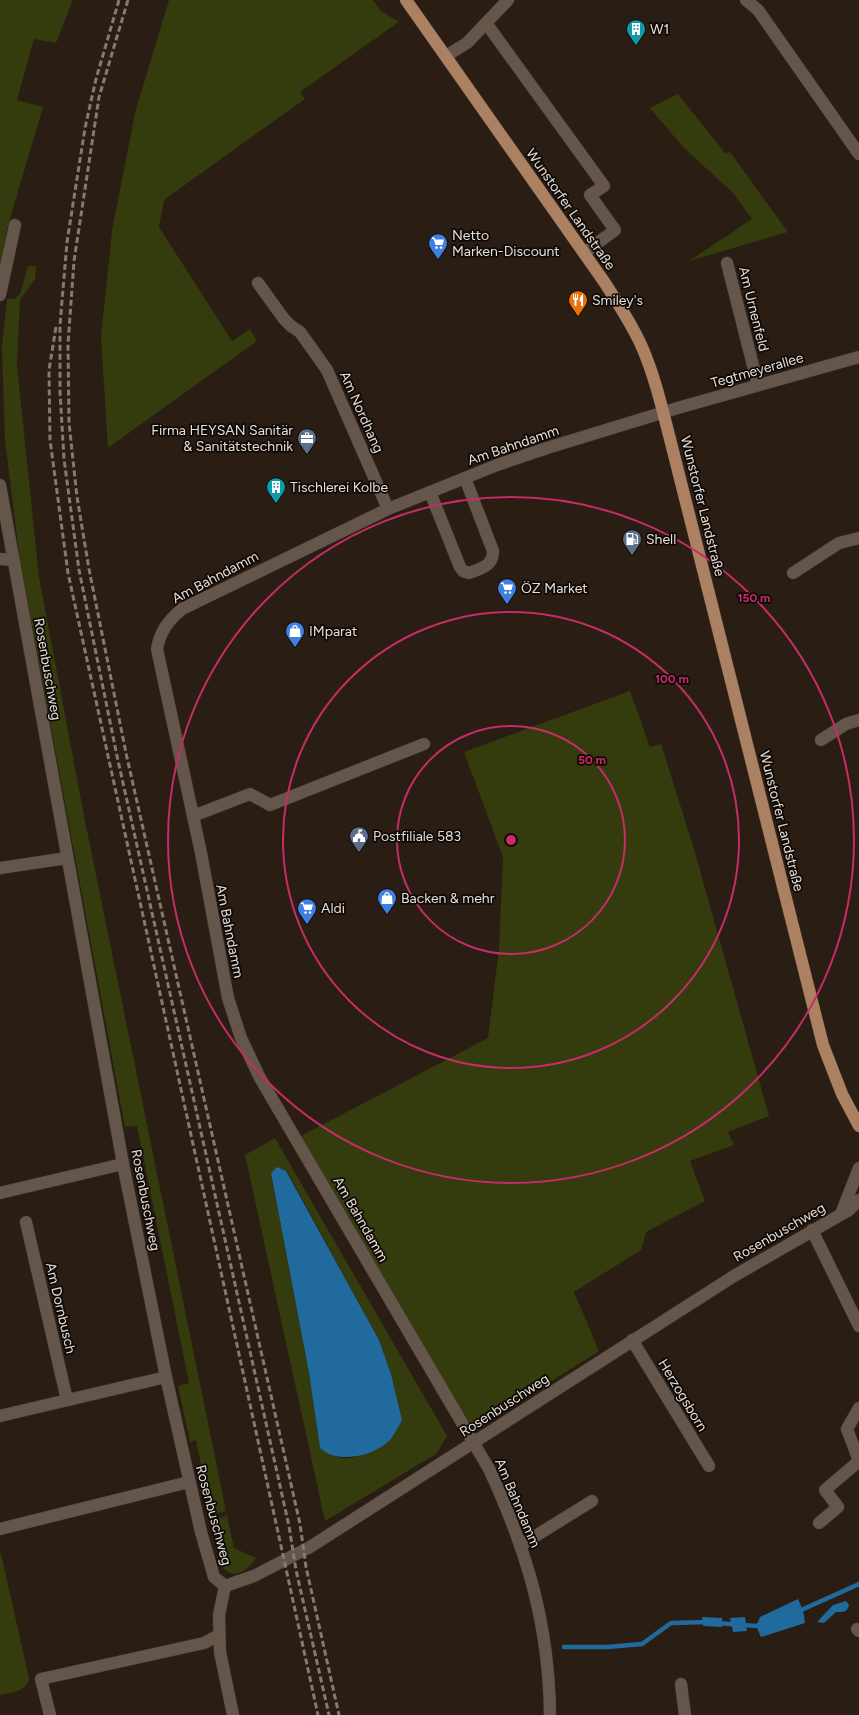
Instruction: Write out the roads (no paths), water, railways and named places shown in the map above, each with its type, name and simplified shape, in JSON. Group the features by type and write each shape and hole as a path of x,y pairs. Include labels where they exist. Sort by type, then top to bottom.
{"main road":[{"name":"Wunstorfer Landstraße","path":"406,0 621,308 638,339 652,373 823,1045 842,1094 859,1126"}],"street":[{"path":"446,56 467,43 508,0"},
{"path":"746,0 758,10 859,154"},
{"path":"486,23 604,186 590,195 615,230 584,253"},
{"path":"0,295 14,225"},
{"name":"Am Urnenfeld","path":"728,263 758,385"},
{"name":"Am Nordhang","path":"258,283 284,319 300,332 327,370 388,509"},
{"name":"Tegtmeyerallee","path":"663,413 859,357"},
{"name":"Am Bahndamm","path":"550,1715 550,1681 542,1626 530,1571 510,1515 489,1469 260,1078 241,1038 228,998 193,816 156,649 158,640 166,623 182,609 388,509 465,478 547,448 663,413"},
{"path":"430,492 460,567 463,571 469,573 490,565 493,559 493,551 465,478"},
{"name":"Rosenbuschweg","path":"0,485 123,1164 189,1482 214,1577 225,1586 254,1576 310,1547 632,1340 734,1276 841,1214 859,1200"},
{"path":"793,572 839,543 859,538"},
{"path":"0,558 13,560"},
{"path":"821,740 846,724 859,720"},
{"path":"193,816 250,794 270,806 424,744"},
{"path":"0,868 67,858"},
{"path":"0,1193 123,1164"},
{"name":"Rosenbuschweg","path":"841,1214 859,1168"},
{"name":"Am Dornbusch","path":"26,1222 67,1400"},
{"path":"812,1230 859,1326"},
{"name":"Herzogsborn","path":"632,1340 709,1466"},
{"path":"0,1416 166,1377"},
{"path":"819,1523 838,1506 825,1490 859,1461 847,1429 859,1408"},
{"path":"0,1529 189,1482"},
{"path":"521,1545 592,1501"},
{"path":"225,1586 219,1615 219,1635 220,1652 232,1715"},
{"path":"50,1715 41,1679 204,1643 219,1635"},
{"path":"681,1684 685,1715"}],"water":[{"path":"277,1167 286,1171 379,1340 391,1374 402,1420 391,1439 376,1450 366,1454 346,1457 336,1456 320,1448 309,1373 271,1173"},
{"path":"798,1599 803,1610 805,1623 761,1637 756,1626 760,1617"},
{"path":"846,1601 849,1605 846,1611 836,1612 824,1623 817,1622 833,1605"},
{"path":"702,1617 722,1618 722,1627 703,1626"},
{"path":"745,1617 747,1631 733,1632 730,1618"}],"waterway":[{"path":"799,1611 859,1584"},
{"path":"564,1647 607,1647 642,1644 671,1623 708,1622"},
{"path":"717,1623 756,1626 761,1624"}],"railway":[{"path":"119,0 96,79 85,128 67,242 60,325 60,392 64,459 79,570 117,756 289,1526 296,1570 329,1715"},
{"path":"128,0 99,97 74,261 68,344 69,423 77,497 89,569 126,753 300,1524 306,1567 339,1715"},
{"path":"56,327 49,370 50,440 68,573 318,1715"}],"place":[{"name":"W1","path":"636,46"},
{"name":"Netto Marken-Discount","path":"438,260"},
{"name":"Smiley's","path":"578,317"},
{"name":"Firma HEYSAN Sanitär & Sanitätstechnik","path":"307,455"},
{"name":"Tischlerei Kolbe","path":"276,504"},
{"name":"Shell","path":"632,556"},
{"name":"ÖZ Market","path":"507,605"},
{"name":"IMparat","path":"295,648"},
{"name":"Postfiliale 583","path":"359,853"},
{"name":"Backen & mehr","path":"387,915"},
{"name":"Aldi","path":"307,925"}]}
